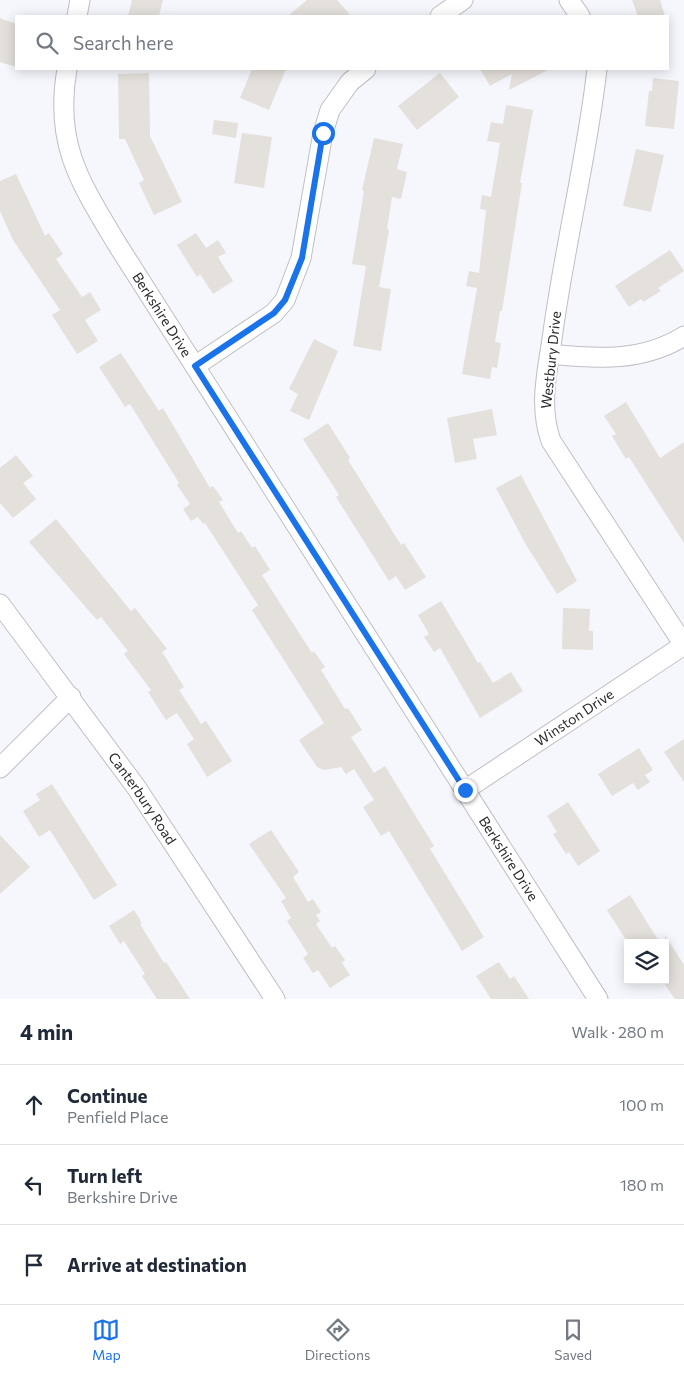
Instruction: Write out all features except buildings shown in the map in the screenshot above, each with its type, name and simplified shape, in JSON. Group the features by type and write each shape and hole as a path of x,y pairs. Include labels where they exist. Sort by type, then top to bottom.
{"street":[{"path":"76,15 80,0"},
{"path":"441,15 463,0"},
{"path":"569,0 579,15"},
{"name":"Berkshire Drive","path":"67,70 62,119 71,161 79,180 117,244 598,999"},
{"path":"195,366 274,313 285,300 302,258 323,133 330,110 350,82 365,70"},
{"name":"Westbury Drive","path":"598,70 560,285 543,408 552,441 684,645"},
{"path":"550,354 593,359 627,357 643,354 684,336"},
{"name":"Canterbury Road","path":"0,604 71,697 136,787 276,999"},
{"name":"Winston Drive","path":"465,790 684,645"},
{"path":"0,768 71,697"}],"route":[{"path":"323,133 302,258 296,277 285,300 274,313 195,366 465,790"}]}
